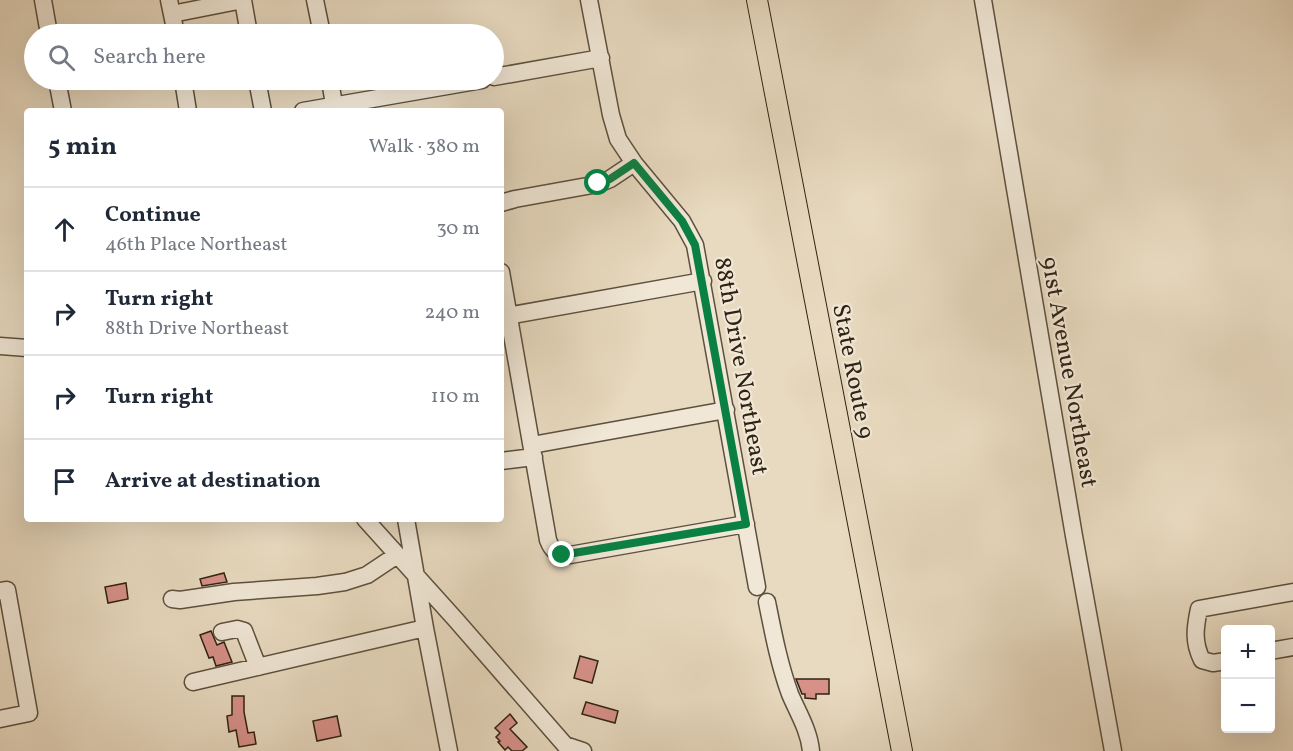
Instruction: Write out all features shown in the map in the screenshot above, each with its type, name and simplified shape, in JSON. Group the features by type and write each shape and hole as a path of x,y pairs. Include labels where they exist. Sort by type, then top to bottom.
{"main road":[{"name":"State Route 9","path":"757,0 902,751"}],"street":[{"path":"43,0 47,24"},
{"path":"174,24 171,7 243,0 247,24"},
{"path":"315,0 320,24"},
{"name":"88th Drive Northeast","path":"590,0 614,128 623,149 689,231 695,245 757,587"},
{"name":"91st Avenue Northeast","path":"983,0 1074,537 1113,751"},
{"path":"504,75 601,58"},
{"path":"59,90 62,108"},
{"path":"185,90 188,108"},
{"path":"259,90 262,108"},
{"path":"332,90 335,108 430,90"},
{"path":"504,202 598,183 610,179 634,163"},
{"path":"703,281 505,316 533,451 548,540 555,552 570,555 746,524"},
{"path":"0,346 24,348"},
{"path":"504,461 533,451 726,410"},
{"path":"368,522 567,748 583,751"},
{"path":"407,522 424,628 449,751"},
{"path":"172,599 345,582 367,575 398,555"},
{"path":"0,591 8,590 29,713 0,719"},
{"path":"1221,662 1213,663 1202,660 1197,649 1194,630 1199,609 1293,592"},
{"path":"767,602 790,693 805,725 811,751"},
{"path":"222,632 237,628 244,631 258,667"},
{"path":"193,682 424,628"},
{"path":"1275,650 1293,647"}],"building":[{"path":"224,573 227,582 202,586 200,579"},
{"path":"126,583 128,599 108,603 105,587"},
{"path":"211,631 217,645 224,642 232,662 216,666 213,657 209,658 200,635"},
{"path":"580,656 598,661 592,683 574,678"},
{"path":"796,679 829,679 829,694 816,694 816,699 805,698"},
{"path":"232,696 244,696 248,733 254,732 256,744 239,747 236,730 229,732 227,716 232,715"},
{"path":"586,702 618,711 615,723 582,714"},
{"path":"510,714 517,723 510,729 527,747 522,751 512,751 508,747 505,750 496,737 500,733 495,728"},
{"path":"337,716 341,736 317,741 313,721"}],"route":[{"path":"562,555 746,524 699,261 689,231 634,163 610,179 598,183"}]}
